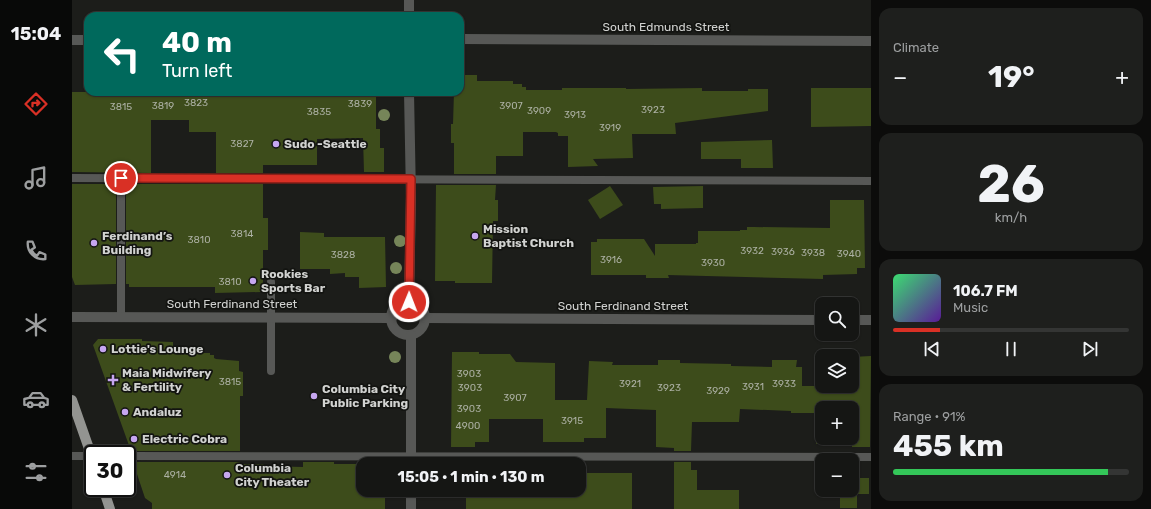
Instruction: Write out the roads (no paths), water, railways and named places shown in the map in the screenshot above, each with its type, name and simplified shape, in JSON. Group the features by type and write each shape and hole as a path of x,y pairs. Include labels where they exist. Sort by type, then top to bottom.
{"main road":[{"path":"72,400 89,445"},
{"path":"106,497 110,509"}],"street":[{"path":"409,0 409,12"},
{"name":"South Edmunds Street","path":"464,39 871,41"},
{"path":"72,40 84,40"},
{"path":"409,96 411,179 409,302"},
{"path":"409,302 419,306 425,318 420,331 411,335 405,335 396,330 393,325 392,318 394,310 398,306 402,303 409,302"},
{"name":"South Ferdinand Street","path":"72,317 392,318"},
{"name":"South Ferdinand Street","path":"425,318 815,320"},
{"path":"859,320 871,320"},
{"path":"411,335 411,457"},
{"path":"411,497 411,509"}],"lane":[{"path":"72,178 871,181"},
{"path":"121,178 121,317"},
{"path":"271,282 271,371"},
{"path":"72,456 84,457"},
{"path":"136,456 356,459"},
{"path":"586,459 871,457"}],"place":[{"name":"Sudo -Seattle","path":"276,144"},
{"name":"Mission Baptist Church","path":"475,236"},
{"name":"Ferdinand’s Building","path":"94,243"},
{"name":"Rookies Sports Bar","path":"253,281"},
{"name":"Lottie's Lounge","path":"103,349"},
{"name":"Maia Midwifery & Fertility","path":"113,380"},
{"name":"Columbia City Public Parking","path":"314,396"},
{"name":"Andaluz","path":"125,412"},
{"name":"Electric Cobra","path":"134,439"},
{"name":"Columbia City Theater","path":"227,475"}]}
